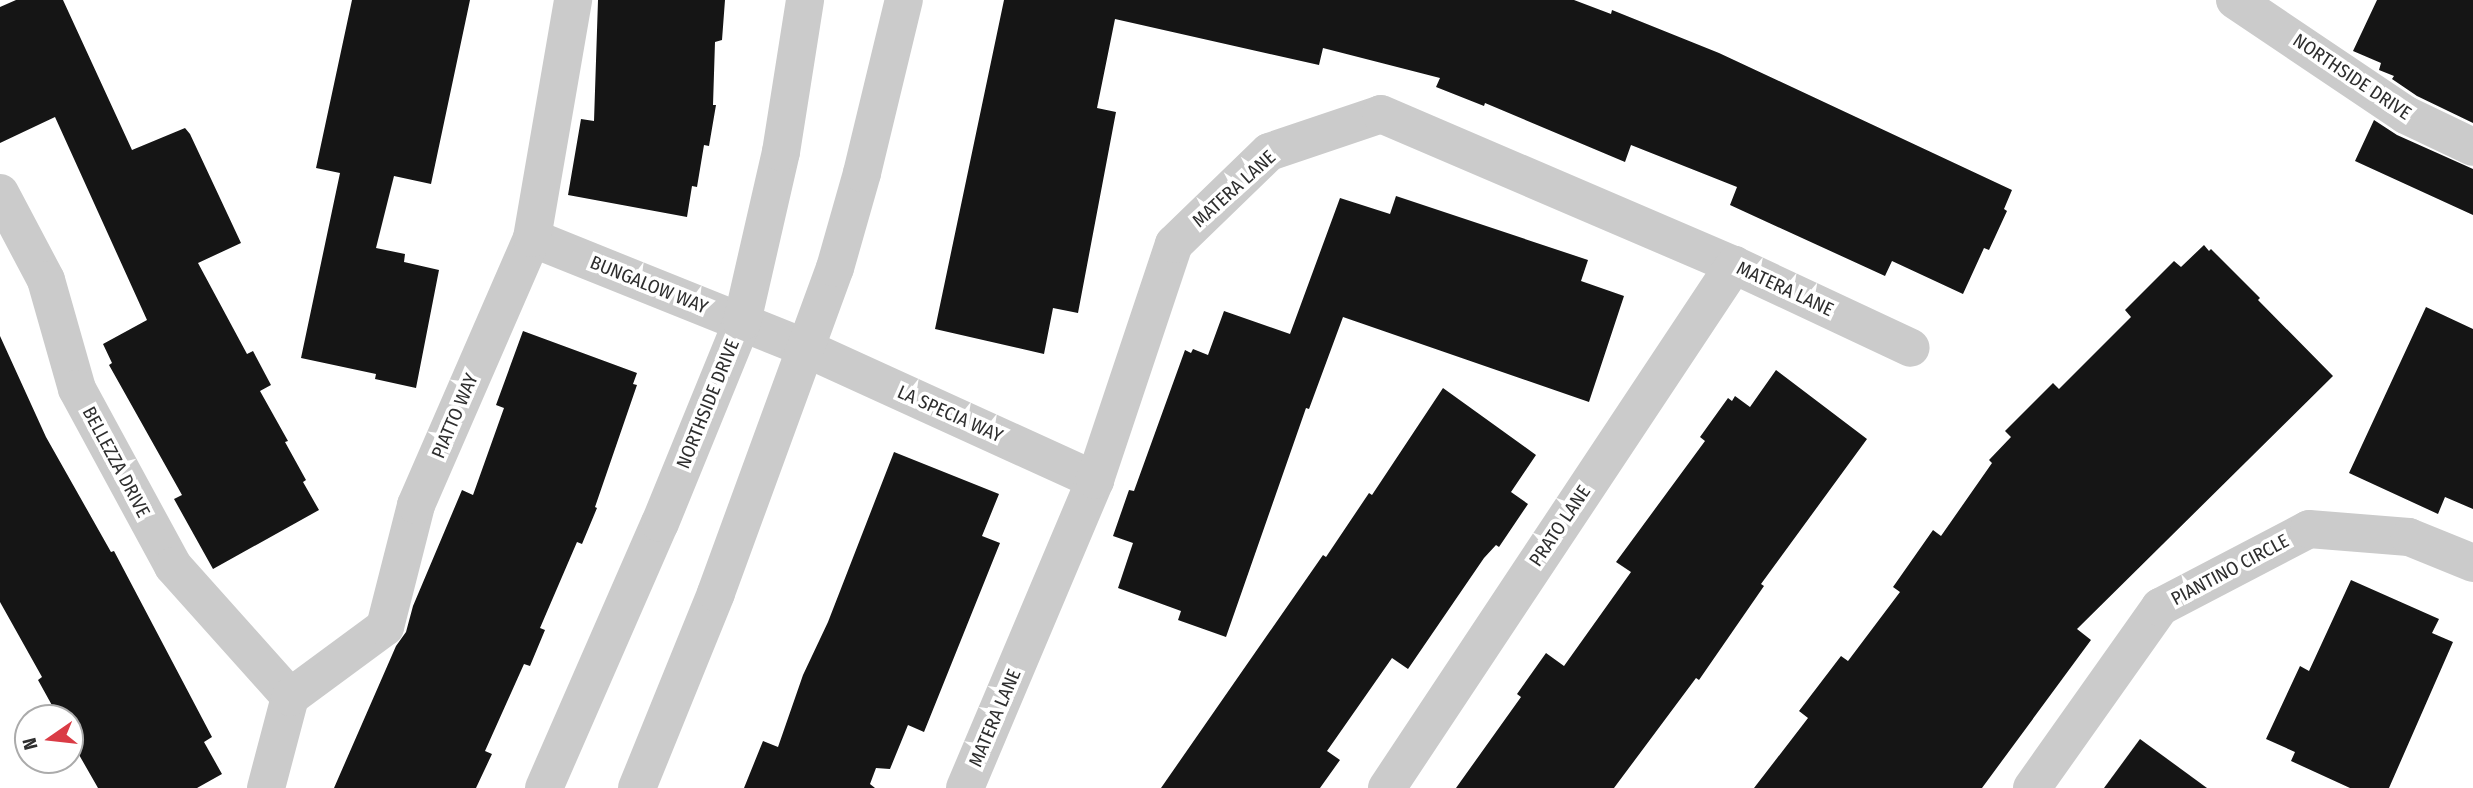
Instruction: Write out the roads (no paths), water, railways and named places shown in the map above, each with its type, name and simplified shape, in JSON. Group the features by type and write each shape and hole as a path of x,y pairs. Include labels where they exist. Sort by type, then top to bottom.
{"street":[{"name":"PIATTO WAY","path":"290,697 385,627 415,505 532,238 573,0"},
{"name":"NORTHSIDE DRIVE","path":"544,788 660,523 742,323 781,152 805,0"},
{"path":"637,788 716,593 835,268 862,173 904,0"},
{"name":"NORTHSIDE DRIVE","path":"2235,0 2406,115 2473,147"},
{"name":"MATERA LANE","path":"965,788 1095,480 1174,244 1269,152 1381,114 1734,265 1911,348"},
{"name":"BELLEZZA DRIVE","path":"0,193 47,280 77,389 173,566 290,697"},
{"name":"BUNGALOW WAY","path":"532,238 805,348"},
{"name":"PRATO LANE","path":"1387,788 1734,265"},
{"name":"LA SPECIA WAY","path":"805,348 1095,480"},
{"name":"PIANTINO CIRCLE","path":"2032,788 2160,607 2309,529 2409,537 2473,563"},
{"path":"266,788 290,697"}]}
